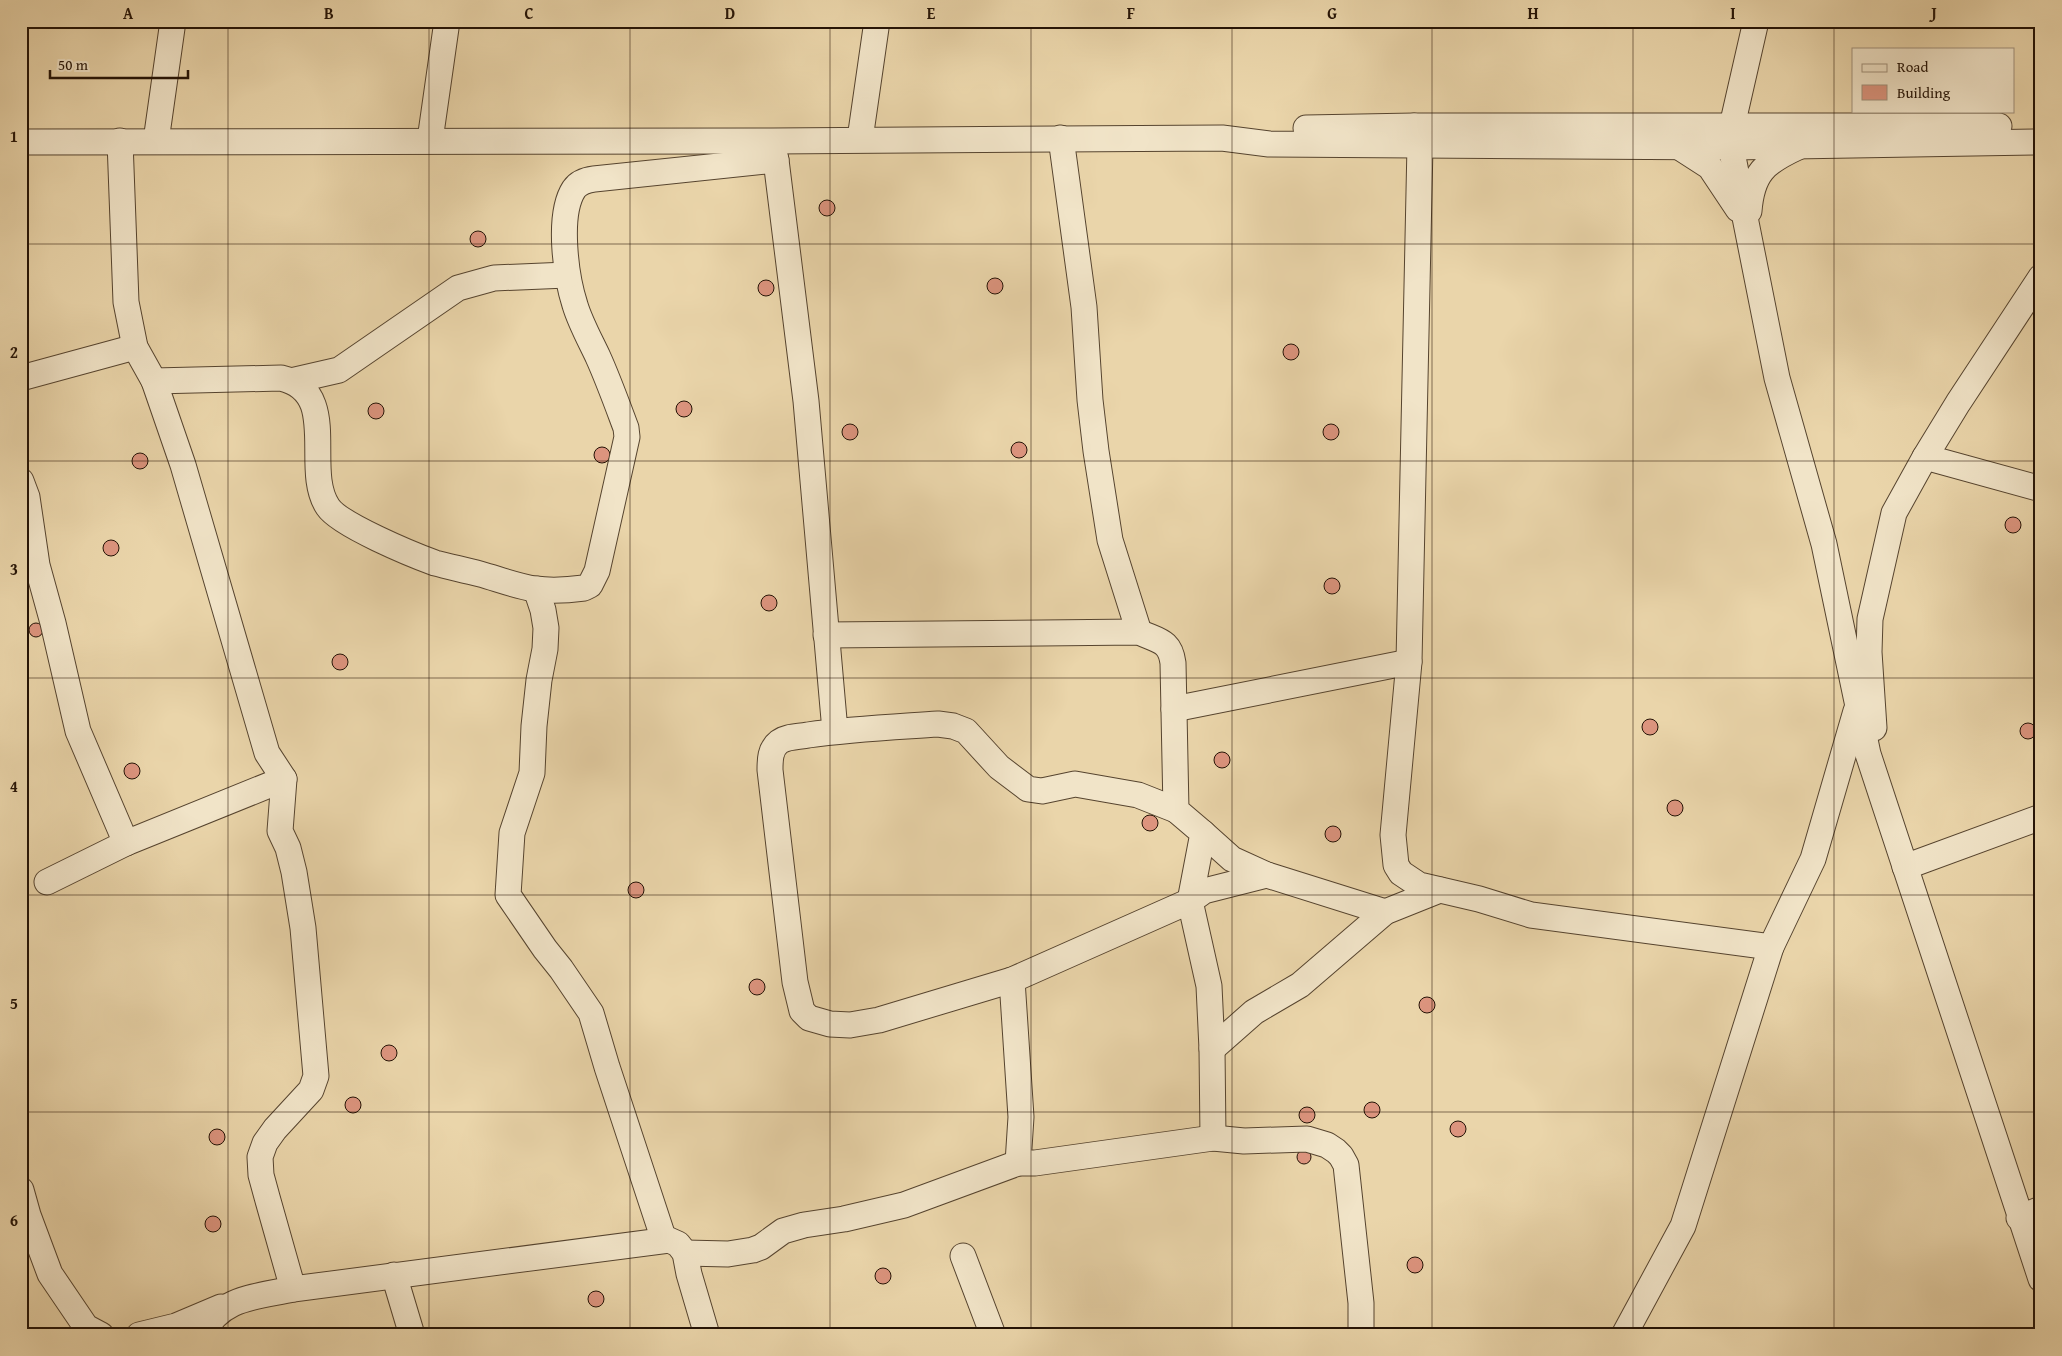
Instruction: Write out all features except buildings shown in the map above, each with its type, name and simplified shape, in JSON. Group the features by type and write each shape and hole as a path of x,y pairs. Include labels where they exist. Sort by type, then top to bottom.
{"street":[{"path":"156,141 173,21"},
{"path":"430,140 447,21"},
{"path":"860,139 877,21"},
{"path":"1756,21 1732,136 1777,378 1824,544 1868,754 1968,1052 2030,1214 2041,1279"},
{"path":"154,380 281,378 291,381 306,392 313,404 317,419 319,486 329,509 342,519 436,563 536,589 574,590 590,585 597,571 627,437 623,420 575,306 567,275 565,222 574,188 584,181 774,150 860,139 1222,138 1269,144 1417,135 1732,136 2041,126"},
{"path":"1417,135 1678,146 1732,136 1802,146 2041,142"},
{"path":"1417,135 1409,662 1393,835 1394,856 1401,873 1420,885 1479,898 1531,915 1771,947"},
{"path":"1061,138 1084,307 1090,400 1096,451 1110,540 1139,632"},
{"path":"21,142 430,140 774,150"},
{"path":"120,141 126,302 135,347 154,380 183,465 266,752 284,779 280,831 288,848 294,872 303,928 316,1076 311,1090 275,1129 265,1143 260,1157 261,1175 293,1289"},
{"path":"1678,146 1710,167 1748,226"},
{"path":"1748,226 1750,196 1755,180 1762,169 1772,160 1802,146"},
{"path":"774,150 806,401 836,731"},
{"path":"291,381 339,370 458,288 494,278 567,275"},
{"path":"1868,754 1872,742 1874,722 1869,652 1870,619 1894,513 1958,403 2041,277"},
{"path":"21,378 135,347"},
{"path":"1925,457 2041,489"},
{"path":"21,481 27,497 38,565 78,731 126,843"},
{"path":"536,589 543,610 546,628 545,649 534,726 532,773 512,833 508,895 544,949 561,969 591,1013 664,1240"},
{"path":"826,635 1139,632 1166,644 1171,651 1176,810"},
{"path":"1174,709 1409,662"},
{"path":"1624,1335 1683,1226 1771,947 1813,858 1857,706"},
{"path":"1267,875 1204,891 1190,901 1012,980 879,1020 850,1024 819,1022 809,1018 802,1011 795,982 770,770 770,756 774,747 780,741 788,738 836,731 938,724 953,726 966,731 994,762 1028,789 1042,791 1075,784 1138,795 1176,810 1232,860 1267,875 1385,912"},
{"path":"47,882 126,843 284,779"},
{"path":"1905,867 2041,817"},
{"path":"1203,833 1190,901 1209,986 1214,1138"},
{"path":"1212,1049 1254,1012 1300,985 1385,912 1440,890"},
{"path":"1012,980 1022,1117 1018,1163"},
{"path":"685,1253 728,1254 753,1250 761,1247 783,1231 804,1225 844,1220 904,1205 1018,1163 1035,1163 1214,1138 1244,1141 1307,1139 1326,1145 1342,1156 1346,1165 1359,1283 1360,1335"},
{"path":"21,1190 50,1274 93,1332"},
{"path":"139,1335 176,1326 246,1299 293,1289 664,1240 674,1241 685,1253 689,1274 708,1335"},
{"path":"963,1256 993,1335"},
{"path":"394,1275 412,1335"},
{"path":"202,1335 214,1316 226,1306"}]}
